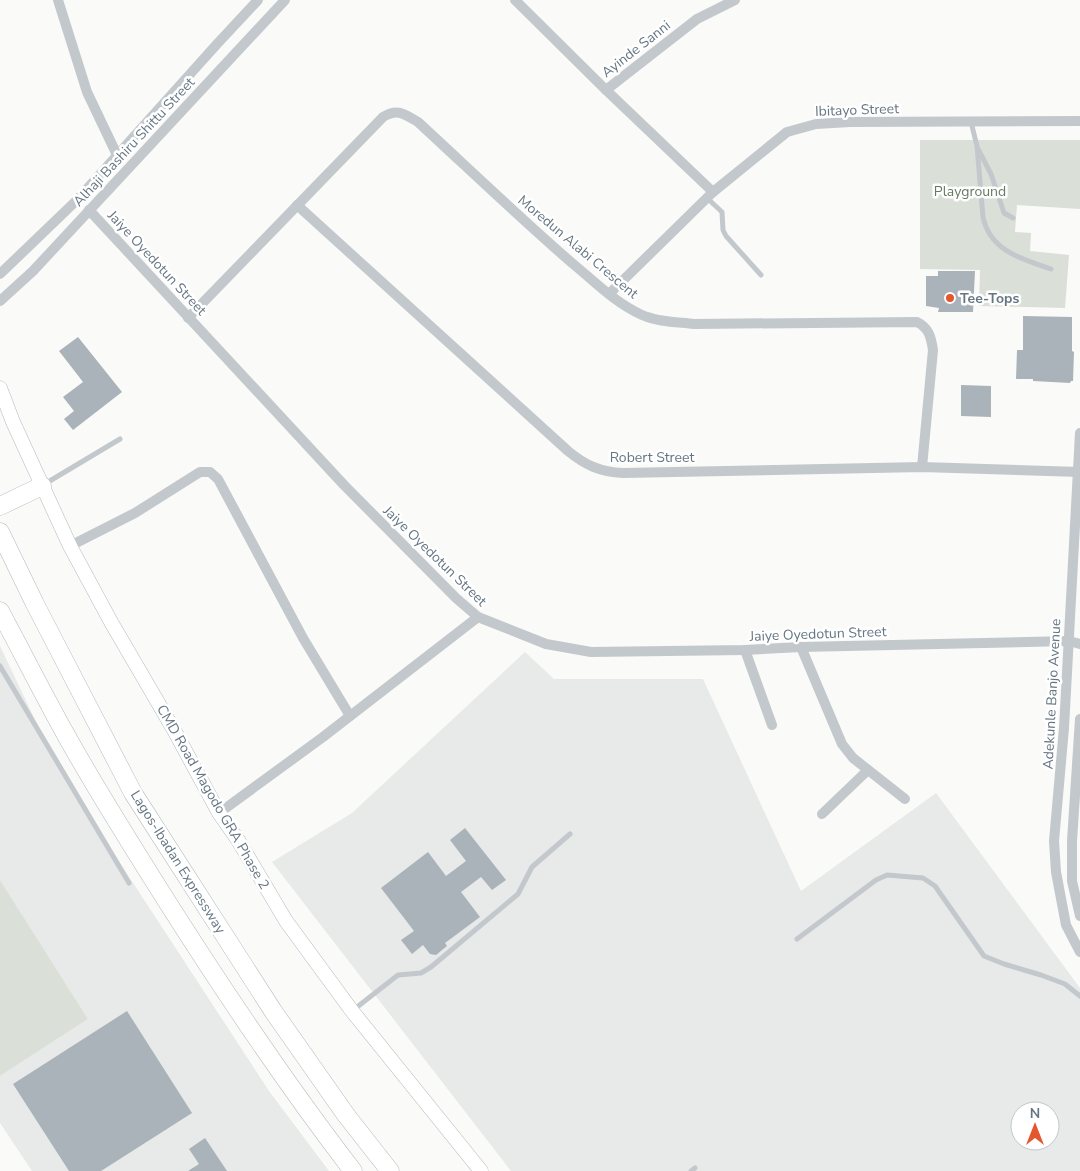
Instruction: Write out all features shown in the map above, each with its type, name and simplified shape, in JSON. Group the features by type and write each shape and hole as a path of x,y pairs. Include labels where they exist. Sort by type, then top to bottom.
{"highway":[{"path":"0,506 42,486"},
{"name":"Lagos-Ibadan Expressway","path":"0,532 35,604 133,792 273,1011 346,1115 390,1171"},
{"path":"0,611 66,736 158,886 260,1044 353,1171"}],"street":[{"path":"58,0 87,92 117,155"},
{"name":"Alhaji Bashiru Shittu Street","path":"0,274 77,200 258,0"},
{"name":"Alhaji Bashiru Shittu Street","path":"0,300 42,260 286,0"},
{"path":"515,0 710,195"},
{"name":"Ayinde Sanni","path":"606,90 697,19 735,0"},
{"name":"Moredun Alabi Crescent","path":"188,318 383,118 392,112 404,114 418,122 549,243 609,294 627,308 643,316 665,321 694,324 917,322 925,326 931,337 933,350 922,467"},
{"name":"Ibitayo Street","path":"609,294 710,195 787,132 816,124 850,122 1080,121"},
{"name":"Robert Street","path":"297,205 568,450 589,466 600,470 623,473 922,467 1079,472"},
{"name":"Jaiye Oyedotun Street","path":"89,210 344,485 456,598 478,617 546,644 591,652 745,650 1069,641 1080,644"},
{"path":"28,248 42,260"},
{"name":"CMD Road Magodo GRA Phase 2","path":"0,388 70,546 219,813 238,840 286,921 352,1011 481,1171"},
{"name":"Adekunle Banjo Avenue","path":"1080,433 1064,728 1054,841 1056,872 1066,925 1080,952"},
{"path":"70,546 135,513 200,472 210,472 218,479 303,638 350,716"},
{"path":"219,813 350,716 478,617"},
{"path":"801,647 842,744 853,758 905,799"},
{"path":"745,650 772,725"},
{"name":"Adekunle Banjo Avenue","path":"1080,719 1072,881 1080,916"},
{"path":"822,814 868,770"}],"lane":[{"path":"971,122 977,146 982,217 985,228 996,242 1010,253 1051,270"},
{"path":"977,146 991,174 1004,213 1013,218"},
{"path":"710,195 724,216 723,230 726,236 761,275"},
{"path":"42,486 120,439"},
{"path":"0,666 128,883"},
{"path":"352,1011 398,975 421,973 431,967 518,894 532,867 570,834"},
{"path":"797,939 876,880 887,876 923,878 935,886 984,956 1065,984 1080,996"}],"shaded area":[{"path":"0,646 58,768 269,1091 329,1171 32,1171 0,1123 0,1076 88,1019 0,880"},
{"path":"525,652 554,679 703,679 801,891 936,793 1080,988 1080,1171 511,1171 272,862 352,813"}],"green space":[{"name":"Playground","path":"920,140 1080,140 1080,209 1017,205 1015,232 1031,233 1030,251 1069,255 1065,308 979,306 980,270 920,269"},
{"path":"0,880 88,1019 0,1076"}],"building":[{"name":"Tee-Tops","path":"938,271 975,271 973,312 938,312 939,308 926,306 926,276 938,276"},
{"path":"1023,316 1072,317 1073,381 1070,383 1016,379 1017,350 1023,350"},
{"path":"78,337 122,392 73,430 64,419 74,411 63,397 83,382 59,351"},
{"path":"961,385 991,386 991,417 961,416"},
{"path":"465,828 506,880 492,890 481,877 461,892 480,917 445,943 447,946 436,955 430,954 423,945 412,954 401,940 414,931 381,888 428,852 446,876 466,861 450,840"},
{"path":"127,1011 192,1113 101,1171 69,1171 13,1084"},
{"path":"205,1138 227,1171 188,1171 199,1164 189,1149"}],"place":[{"name":"Tee-Tops","path":"950,298"}]}
